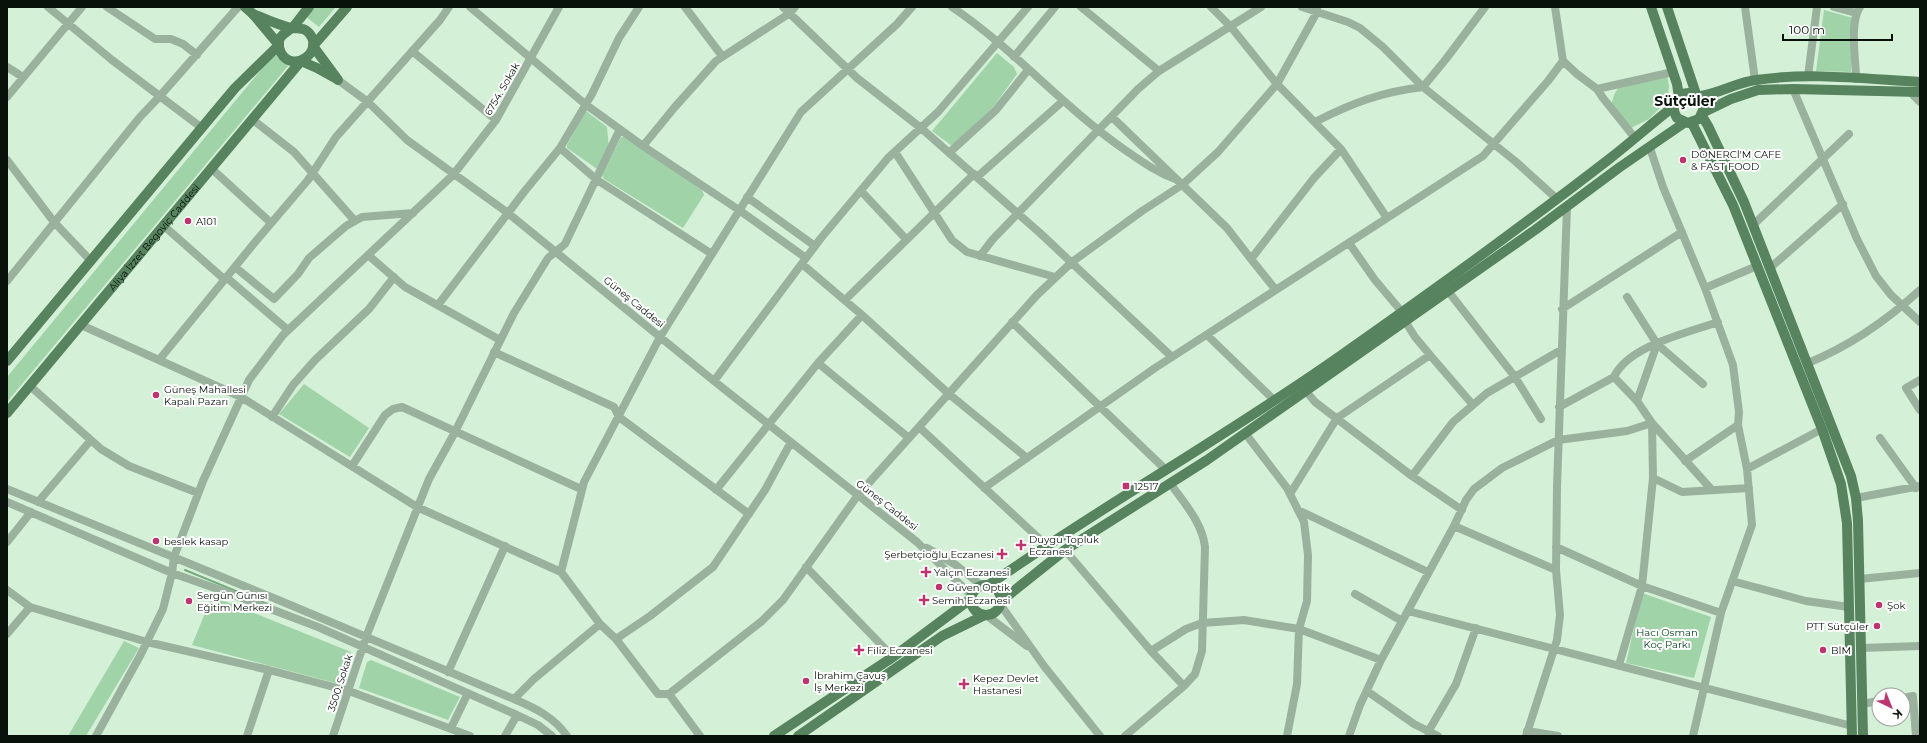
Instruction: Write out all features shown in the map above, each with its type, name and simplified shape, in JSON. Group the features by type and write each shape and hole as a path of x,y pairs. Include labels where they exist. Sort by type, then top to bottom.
{"main road":[{"path":"245,7 253,14 279,45 282,55 286,59 296,62 310,56 313,46 347,7"},
{"path":"7,361 236,88 279,45 283,34 292,28 310,7"},
{"path":"798,736 942,636 996,611 1000,603 1065,550 1170,483 1306,390 1557,199 1673,107 1678,97 1678,84 1651,7"},
{"path":"1666,7 1698,96 1704,104 1703,114 1753,225 1843,452 1856,498 1860,579 1863,736"},
{"path":"253,14 276,24 303,29 308,32 311,36 313,46 338,80"},
{"path":"301,61 338,80"},
{"name":"Aliya İzzet Begoviç Caddesi","path":"7,413 301,61"},
{"path":"1678,97 1685,93 1698,96 1755,80 1808,76 1920,82"},
{"path":"774,736 893,657 972,597 976,590 1202,448 1404,316 1448,291 1620,167 1703,114 1731,99 1758,90 1793,88 1920,92"},
{"path":"1673,107 1677,118 1688,123 1734,205 1822,429 1841,484 1844,502 1849,607 1852,731"},
{"path":"984,586 996,589 1000,598 1000,603"},
{"path":"972,597 974,609 986,615"}],"street":[{"path":"48,7 112,60 202,128"},
{"path":"7,97 82,7"},
{"path":"108,7 155,39 171,39 183,44 196,54"},
{"path":"7,281 140,117 238,7"},
{"path":"159,360 313,172 336,137 450,7"},
{"path":"470,7 585,104 643,146 740,210 804,261 949,394 1027,458"},
{"name":"6754. Sokak","path":"96,736 163,610 172,574 174,557 198,493 248,380 288,330 453,174 496,120 559,7"},
{"path":"438,305 560,148 585,104 619,38 639,7"},
{"path":"685,7 722,56"},
{"path":"783,7 792,10 848,69 950,153 1072,262 1172,357"},
{"path":"561,572 581,489 660,337 801,112 897,24 912,7"},
{"path":"952,7 969,18 998,42 1097,131 1158,173 1175,179"},
{"path":"714,381 815,246 861,191 895,152 938,112 1028,7"},
{"path":"1014,57 1055,7"},
{"path":"1081,7 1159,72"},
{"path":"1211,7 1231,28 1277,84 1340,149 1387,218"},
{"path":"980,256 992,239 1138,90 1159,72 1231,28 1261,7"},
{"path":"1302,7 1317,10 1360,28 1384,47 1423,86 1494,143 1557,199"},
{"path":"1315,122 1347,105 1394,90 1423,86 1446,59 1485,7"},
{"path":"1555,7 1564,60 1578,74 1597,89 1635,138"},
{"path":"1745,7 1755,80"},
{"path":"1808,76 1817,7"},
{"path":"1834,7 1858,10 1854,26 1856,79"},
{"path":"643,146 674,108 722,56 743,45 792,10"},
{"path":"81,325 241,397 417,507 561,572 600,624 616,639 658,694 669,694 762,621 783,600 858,495 1037,295 1072,262 1142,211 1182,185 1218,152 1277,84 1317,10"},
{"path":"412,51 496,120"},
{"path":"984,488 1172,357 1275,289 1483,156 1548,81 1564,60"},
{"path":"7,67 23,77"},
{"path":"950,153 996,110 1028,70"},
{"path":"1597,89 1674,72"},
{"name":"Güneş Caddesi","path":"338,80 368,102 407,140 508,213 714,381 917,542"},
{"path":"1793,88 1857,239 1876,276 1902,306 1920,322"},
{"path":"1909,91 1920,102"},
{"path":"845,300 933,214 1063,101"},
{"path":"1112,117 1227,228 1275,289"},
{"path":"253,120 294,152 355,221"},
{"name":"3500. Sokak","path":"333,736 366,637 429,479 455,432 514,313 548,258 565,244 597,180 620,129"},
{"path":"1753,225 1849,134"},
{"path":"560,148 597,180 712,254"},
{"path":"1650,148 1663,187 1705,288 1733,365 1740,412 1738,425 1747,469 1752,525 1720,613 1692,736"},
{"path":"1251,259 1314,178 1340,149"},
{"path":"895,152 933,214 952,240 967,252 1055,278"},
{"path":"7,160 54,222 91,261"},
{"path":"212,169 271,223"},
{"path":"861,191 906,240"},
{"path":"747,197 815,246"},
{"path":"1770,268 1843,204"},
{"path":"1558,736 1527,734 1554,649 1560,615 1556,570 1556,548 1562,309 1567,206"},
{"path":"234,267 274,299 298,274 309,258 346,226 362,217 413,213"},
{"path":"164,226 288,330"},
{"path":"1562,309 1682,232"},
{"path":"1349,243 1375,280 1404,316 1415,337 1473,405"},
{"path":"368,255 405,287 500,340"},
{"path":"1705,288 1757,266"},
{"path":"272,416 293,384 315,360 369,309 394,277"},
{"path":"1808,363 1841,348 1866,333 1902,306 1920,290"},
{"path":"1448,291 1515,377 1541,419"},
{"path":"1627,297 1657,344 1703,384"},
{"path":"716,490 818,363 862,315"},
{"path":"1012,322 1166,470"},
{"path":"1559,407 1614,377 1618,369 1632,356 1657,344 1718,322"},
{"path":"1207,335 1274,400"},
{"path":"1637,401 1657,344"},
{"path":"1412,476 1453,422 1473,405 1487,394 1561,350"},
{"path":"494,352 614,407 619,417 749,514"},
{"path":"1290,494 1337,418 1430,355"},
{"path":"818,363 909,438"},
{"path":"1614,377 1637,401 1652,423 1711,489"},
{"path":"1920,380 1906,388 1920,410"},
{"path":"30,386 100,449 129,466 198,493"},
{"path":"1306,390 1315,402 1412,476 1462,510"},
{"path":"352,466 382,418 389,412 402,407 581,489"},
{"path":"1349,736 1367,691 1402,621 1454,526 1466,500 1479,484 1520,458 1541,450 1558,440 1627,431 1652,423"},
{"path":"1619,665 1642,586 1653,478 1652,423"},
{"path":"1685,461 1738,425"},
{"path":"919,427 1046,545"},
{"path":"1747,469 1822,429"},
{"path":"1245,433 1290,494 1304,522 1308,555 1307,601 1299,629 1297,684 1287,736"},
{"path":"1856,498 1918,487 1880,438"},
{"path":"38,502 91,440"},
{"path":"616,639 650,616 713,567 765,490 791,442"},
{"path":"1653,478 1682,492 1711,489 1749,488"},
{"path":"1125,736 1184,686 1195,674 1200,662 1202,651 1205,547 1203,534 1200,525 1170,483"},
{"path":"7,489 514,699 549,717 558,724 567,736"},
{"path":"7,502 172,574 226,592 363,647 517,714 538,725 552,736"},
{"path":"1298,510 1428,572"},
{"path":"7,542 31,512"},
{"path":"1454,526 1556,570"},
{"path":"917,542 956,565 984,586"},
{"path":"917,542 972,597"},
{"path":"448,672 505,546"},
{"path":"1556,548 1642,586 1720,613"},
{"path":"1065,550 1151,651 1184,686"},
{"path":"806,567 893,657"},
{"path":"1860,579 1920,573"},
{"path":"1732,581 1806,601 1849,607"},
{"path":"7,590 30,607 147,642 269,670 349,691 470,736"},
{"path":"1355,594 1402,621"},
{"path":"1000,603 1031,649 1100,736"},
{"path":"7,634 30,607"},
{"path":"1408,610 1554,649 1703,686 1852,731"},
{"path":"986,615 1031,649"},
{"path":"1151,651 1186,629 1202,623 1244,620 1299,629 1382,660"},
{"path":"514,699 534,679 600,624"},
{"path":"1428,732 1456,684 1476,628"},
{"path":"1861,648 1920,646"},
{"path":"247,736 269,670"},
{"path":"1367,691 1394,711 1428,732 1438,736"},
{"path":"451,728 468,693"},
{"path":"669,694 700,736"},
{"path":"1916,694 1916,736"},
{"path":"1862,704 1871,702"},
{"path":"505,736 517,714"}],"green space":[{"path":"312,7 336,7 319,27 305,16"},
{"path":"1824,10 1853,18 1851,72 1816,71"},
{"path":"997,53 1014,67 1017,74 994,106 952,146 932,131"},
{"path":"274,54 288,66 7,402 7,377"},
{"path":"1667,76 1669,86 1668,100 1649,119 1631,128 1611,105 1619,86"},
{"path":"586,111 607,127 609,149 597,169 567,148 567,145"},
{"path":"626,136 702,190 704,195 683,228 604,179 602,175 621,137"},
{"path":"304,384 369,428 350,457 279,414"},
{"name":"Hacı Osman Koç Parkı","path":"1642,593 1711,617 1694,678 1626,663"},
{"path":"212,596 351,652 339,684 192,645"},
{"path":"124,641 139,648 86,736 68,736"},
{"path":"371,660 460,697 448,720 359,688 367,662"}],"waterway":[{"path":"185,570 270,605"}],"place":[{"name":"DÖNERCİ'M CAFE & FAST FOOD","path":"1683,160"},
{"name":"A101","path":"188,221"},
{"name":"Güneş Mahallesi Kapalı Pazarı","path":"156,395"},
{"name":"12517","path":"1126,486"},
{"name":"beslek kasap","path":"156,541"},
{"name":"Duygu Topluk Eczanesi","path":"1021,545"},
{"name":"Şerbetçioğlu Eczanesi","path":"1002,554"},
{"name":"Yalçın Eczanesi","path":"926,572"},
{"name":"Güven Optik","path":"939,587"},
{"name":"Semih Eczanesi","path":"924,600"},
{"name":"Sergün Günısı Eğitim Merkezi","path":"189,601"},
{"name":"Şok","path":"1879,605"},
{"name":"PTT Sütçüler","path":"1877,626"},
{"name":"Filiz Eczanesi","path":"859,650"},
{"name":"BİM","path":"1823,650"},
{"name":"İbrahim Çavuş İş Merkezi","path":"806,681"},
{"name":"Kepez Devlet Hastanesi","path":"964,684"}],"district":[{"name":"Sütçüler","path":"1685,101"}]}
